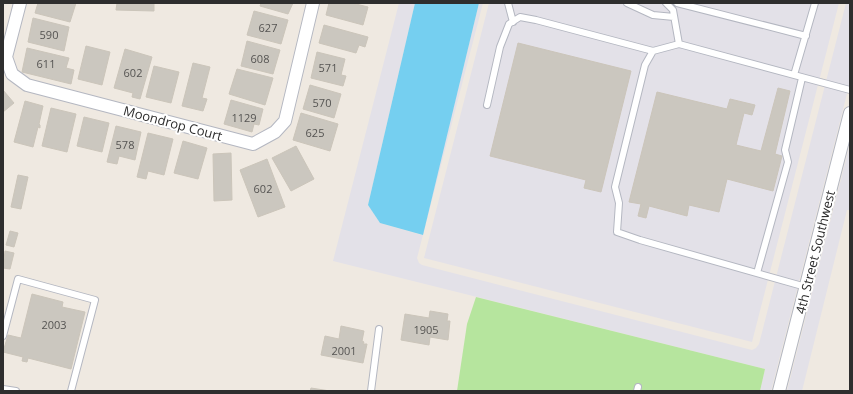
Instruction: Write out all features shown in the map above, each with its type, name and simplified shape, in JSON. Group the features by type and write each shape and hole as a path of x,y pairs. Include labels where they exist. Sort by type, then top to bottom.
{"street":[{"name":"Moondrop Court","path":"20,3 6,57 12,74 27,85 253,144 275,132 285,121 313,3"},
{"name":"4th Street Southwest","path":"779,391 850,114"}],"lane":[{"path":"508,3 513,22"},
{"path":"627,3 653,14 674,17"},
{"path":"666,3 673,10 679,44"},
{"path":"677,3 806,36"},
{"path":"794,76 815,3"},
{"path":"487,105 500,47 509,24 520,17 653,51 679,44 850,90"},
{"path":"653,51 645,65 615,187 619,203 617,232 640,240 806,287"},
{"path":"757,273 788,162 785,150 802,78"},
{"path":"3,336 18,279 94,300 71,391"},
{"path":"371,391 379,329"},
{"path":"3,389 16,391"}],"shaded area":[{"path":"399,3 415,3 368,205 380,223 422,235 479,3 483,3 417,258 419,263 752,350 759,344 846,3 850,3 850,82 771,391 760,391 765,369 333,261"},
{"path":"489,3 839,3 752,342 424,258"},
{"path":"850,144 850,210 847,210 802,391 787,391"}],"green space":[{"path":"476,297 765,369 760,391 457,391 467,324"}],"water":[{"path":"415,3 479,3 423,235 380,223 368,205"}],"building":[{"path":"38,3 76,3 70,22 35,13"},
{"path":"117,3 154,3 154,11 116,10"},
{"path":"261,3 293,3 288,14 260,6"},
{"path":"329,3 352,3 368,7 363,25 326,15"},
{"path":"254,11 288,20 281,44 247,35"},
{"path":"33,18 69,27 64,51 28,42"},
{"path":"324,25 368,37 365,47 359,45 356,53 319,43"},
{"path":"247,41 280,50 273,74 241,66"},
{"path":"518,43 631,71 601,192 584,188 586,180 490,156"},
{"path":"86,46 110,52 102,85 78,79"},
{"path":"27,48 69,58 66,68 74,70 71,84 22,72"},
{"path":"125,49 152,57 140,99 132,97 133,93 114,88"},
{"path":"317,52 345,59 341,75 346,76 343,86 311,78"},
{"path":"193,63 210,67 202,98 207,99 203,111 182,106"},
{"path":"154,66 179,72 171,103 146,97"},
{"path":"237,69 273,78 265,105 229,94"},
{"path":"310,85 341,94 334,118 303,109"},
{"path":"778,88 790,91 775,154 782,156 773,191 727,179 719,212 689,205 687,216 649,206 646,218 638,216 641,204 629,202 657,92 727,109 730,99 755,105 752,115 744,113 736,145 761,151"},
{"path":"3,90 14,103 3,112"},
{"path":"231,100 263,109 259,125 254,124 252,132 224,124"},
{"path":"25,101 43,106 39,124 40,128 38,127 33,147 14,142"},
{"path":"51,108 76,114 67,152 42,146"},
{"path":"301,113 338,124 330,151 293,140"},
{"path":"84,117 109,123 102,152 77,146"},
{"path":"116,126 141,132 135,160 119,156 117,164 107,162"},
{"path":"148,133 173,139 164,175 148,171 146,179 137,177"},
{"path":"183,141 207,148 198,179 174,173"},
{"path":"296,146 314,179 291,191 272,158"},
{"path":"231,153 232,200 214,201 213,154"},
{"path":"267,159 285,207 258,217 240,170"},
{"path":"18,175 28,177 21,209 11,207"},
{"path":"10,231 18,233 14,247 6,245"},
{"path":"5,251 14,253 10,269 3,268"},
{"path":"32,294 63,302 62,307 85,312 71,369 28,358 27,362 22,361 23,357 3,352 8,335 21,338"},
{"path":"430,311 448,314 447,321 450,321 448,340 430,337 429,345 401,340 405,314 429,318"},
{"path":"341,326 364,331 362,341 364,342 363,344 367,344 363,363 321,355 325,336 339,339"},
{"path":"311,388 330,391 310,391"}]}
